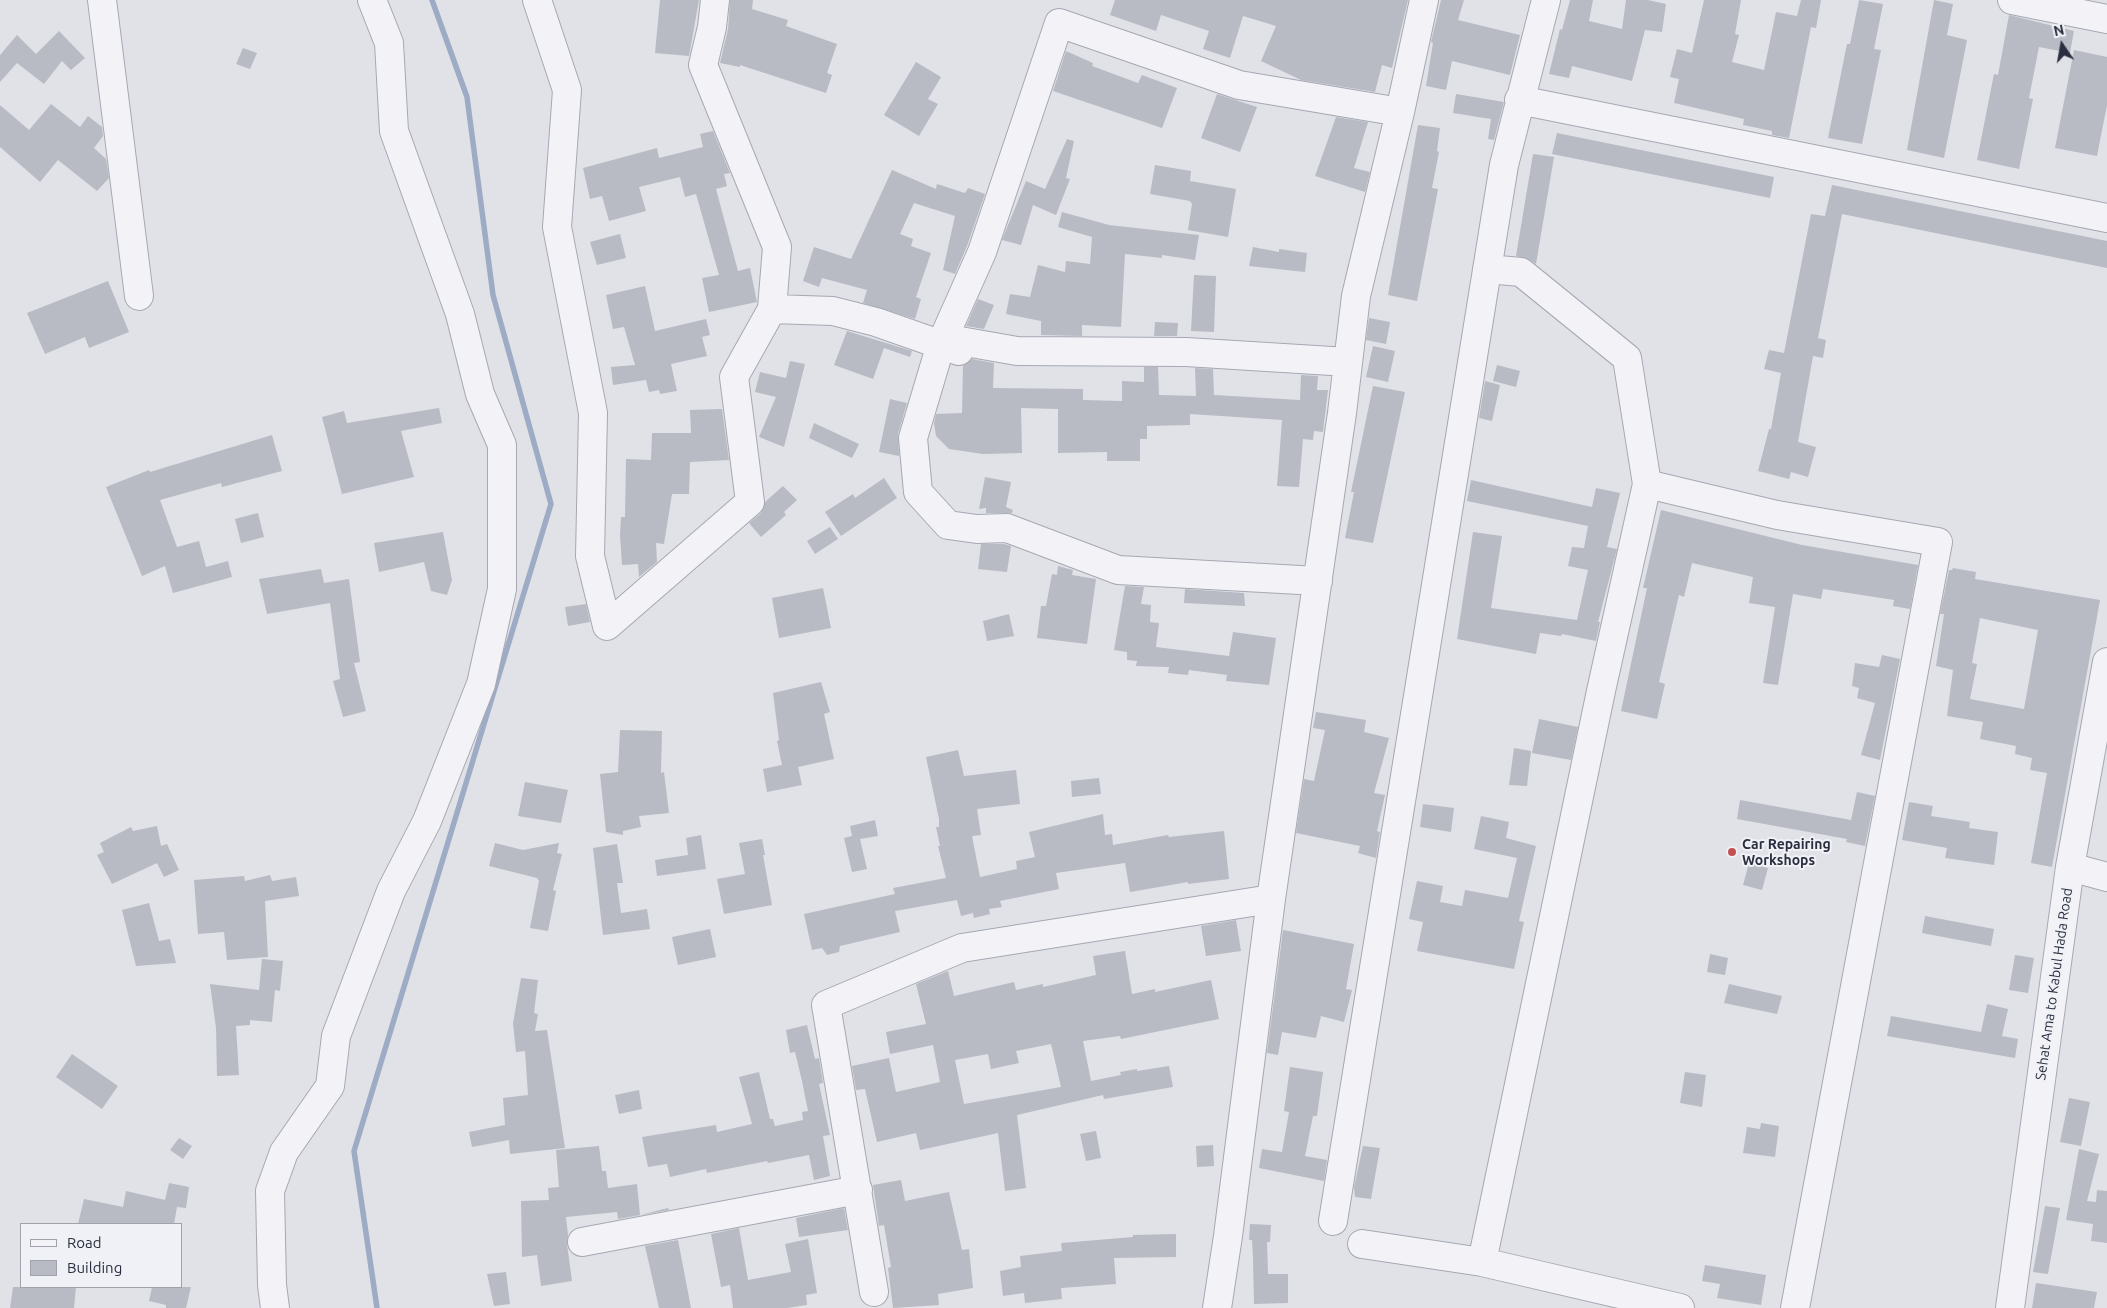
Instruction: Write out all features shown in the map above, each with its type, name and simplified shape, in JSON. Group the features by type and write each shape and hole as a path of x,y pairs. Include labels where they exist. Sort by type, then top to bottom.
{"street":[{"path":"102,0 139,296"},
{"path":"275,1308 272,1285 270,1191 284,1152 330,1086 336,1036 392,890 426,821 481,684 502,590 502,445 480,394 460,314 394,131 389,43 372,0"},
{"path":"537,0 567,90 557,227 593,413 590,556 607,626 750,502 734,376 772,309 777,248 703,65 712,27 715,0"},
{"path":"1217,1308 1271,899 1318,581 1356,296 1400,112 1424,0"},
{"path":"1333,1221 1504,165 1546,0"},
{"path":"2012,0 2107,19"},
{"path":"1318,581 1118,570 1007,528 977,529 948,525 918,492 913,438 941,344 982,252 1059,23 1239,85 1400,112"},
{"path":"1519,100 2107,218"},
{"path":"1482,1262 1601,691 1647,484 1627,358 1521,272 1487,269"},
{"path":"772,309 833,312 876,322 959,351 960,341 1018,351 1186,352 1348,362"},
{"path":"1647,484 1776,515 1938,542 1795,1308"},
{"name":"Sehat Ama to Kabul Hada Road","path":"2010,1308 2070,867 2107,662"},
{"path":"2070,867 2107,877"},
{"path":"874,1292 826,1005 962,948 1271,899"},
{"path":"582,1242 858,1190"},
{"path":"1362,1244 1482,1262 1680,1308"}],"building":[{"path":"660,0 699,0 689,56 655,53"},
{"path":"730,0 753,0 752,9 788,20 786,26 837,44 827,73 832,75 826,93 740,65 740,67 720,63 728,29"},
{"path":"1115,0 1408,0 1392,68 1382,65 1375,92 1301,80 1261,61 1276,26 1243,16 1230,58 1203,49 1209,31 1161,15 1156,31 1110,15"},
{"path":"1441,0 1464,0 1458,20 1520,35 1510,75 1452,61 1446,90 1426,86 1433,43 1431,42"},
{"path":"1570,0 1593,0 1589,21 1622,29 1626,0 1648,0 1666,4 1662,32 1645,30 1632,81 1572,66 1569,78 1549,74 1560,29 1562,30"},
{"path":"1704,0 1741,0 1735,34 1739,35 1732,62 1764,70 1776,12 1797,16 1801,0 1821,0 1816,28 1811,27 1789,138 1772,135 1772,131 1743,125 1744,119 1674,103 1679,79 1670,77 1677,49 1692,53"},
{"path":"1859,0 1883,4 1874,49 1881,50 1862,144 1828,138 1847,44 1850,44"},
{"path":"1934,0 1953,4 1947,35 1967,40 1944,158 1907,150"},
{"path":"2009,15 2074,31 2070,53 2039,47 2029,98 2033,99 2019,169 1977,160 1994,74 1998,75"},
{"path":"59,31 85,58 71,70 62,61 44,84 17,63 0,82 0,55 17,35 36,54"},
{"path":"243,48 257,53 250,69 236,64"},
{"path":"2074,50 2107,57 2107,105 2097,156 2055,148"},
{"path":"1066,51 1093,63 1092,66 1138,83 1142,75 1177,88 1162,128 1053,91"},
{"path":"916,62 941,77 928,99 938,104 919,136 884,115"},
{"path":"1217,94 1257,107 1240,152 1201,138"},
{"path":"1456,94 1504,102 1494,140 1488,139 1491,119 1453,113"},
{"path":"51,104 80,127 88,116 102,127 103,136 94,148 106,159 109,178 97,191 58,160 40,182 0,147 0,105 29,130"},
{"path":"1336,117 1368,122 1354,168 1370,172 1365,192 1315,176"},
{"path":"1418,125 1440,128 1437,151 1439,152 1432,188 1438,189 1417,301 1388,295"},
{"path":"713,131 730,173 724,174 727,186 716,189 738,271 750,268 757,302 709,312 702,278 719,275 696,194 685,197 680,177 639,187 646,211 609,221 602,196 590,199 583,168 657,148 659,158 703,147 700,134"},
{"path":"1557,133 1774,177 1770,198 1552,154"},
{"path":"1067,139 1074,141 1066,178 1070,179 1056,215 1033,205 1021,245 1002,240 1026,181 1045,189"},
{"path":"1533,154 1554,157 1536,264 1516,256"},
{"path":"1155,165 1191,171 1190,181 1236,189 1228,237 1188,230 1192,204 1190,201 1150,194"},
{"path":"892,170 936,189 937,184 965,193 968,188 985,194 955,274 943,270 955,216 914,203 900,234 913,239 911,246 931,253 916,297 921,299 915,319 863,303 867,290 822,278 819,287 803,281 814,247 851,259"},
{"path":"1832,185 2107,241 2107,268 1842,214 1818,338 1826,340 1823,358 1813,356 1798,442 1816,447 1808,477 1791,472 1789,479 1758,471 1769,429 1771,429 1781,373 1764,369 1769,350 1784,353 1811,214 1825,216"},
{"path":"1062,212 1109,225 1199,235 1195,260 1162,255 1162,258 1125,254 1121,327 1082,325 1082,336 1041,335 1041,321 1006,314 1010,294 1030,297 1038,265 1065,272 1066,261 1090,264 1092,237 1058,227"},
{"path":"620,234 626,258 597,265 590,242"},
{"path":"1253,247 1279,252 1279,249 1307,253 1305,272 1249,266"},
{"path":"1194,275 1216,276 1214,332 1191,331"},
{"path":"108,281 129,332 89,348 85,337 45,354 27,313"},
{"path":"645,286 655,331 706,319 710,335 702,337 707,356 671,364 677,391 660,394 659,390 649,392 646,380 613,385 611,367 635,365 624,327 613,329 606,295"},
{"path":"978,299 994,305 984,329 966,326"},
{"path":"1369,318 1390,322 1386,344 1366,340"},
{"path":"1155,322 1178,323 1177,336 1154,336"},
{"path":"847,331 912,351 910,357 884,348 873,379 834,365"},
{"path":"1373,346 1395,351 1388,382 1366,377"},
{"path":"972,359 994,363 993,388 1083,389 1083,400 1122,401 1122,381 1144,382 1144,367 1158,367 1159,395 1196,396 1195,368 1213,369 1214,395 1300,400 1301,375 1318,376 1317,390 1328,390 1323,432 1314,431 1313,440 1303,439 1299,487 1277,486 1282,420 1190,414 1190,425 1147,426 1147,439 1140,439 1140,461 1107,461 1107,452 1058,453 1058,409 1021,408 1022,453 983,454 949,449 936,436 934,423 936,414 962,413 963,366"},
{"path":"790,361 805,364 784,447 759,437 776,397 755,392 760,372 786,378"},
{"path":"1497,365 1520,371 1516,387 1493,381"},
{"path":"1485,381 1500,385 1492,421 1479,418"},
{"path":"1373,386 1405,392 1373,543 1345,538 1354,492 1351,492"},
{"path":"890,399 907,403 898,434 899,456 879,452"},
{"path":"439,408 442,423 401,431 414,477 342,494 322,417 344,411 347,423"},
{"path":"722,409 729,460 690,462 689,494 672,494 664,544 656,543 657,562 639,577 638,564 622,565 620,535 621,517 625,517 626,459 651,460 652,433 691,433 690,410"},
{"path":"814,423 859,444 852,458 809,438"},
{"path":"272,435 282,471 222,487 221,483 160,500 177,547 199,541 206,567 228,561 232,577 173,593 165,566 142,576 106,487 149,470 150,472"},
{"path":"985,477 1011,482 1006,507 1013,510 1012,513 986,513 986,508 979,509"},
{"path":"884,478 897,498 841,536 825,512 853,494 855,498"},
{"path":"1471,480 1592,507 1596,488 1620,493 1607,547 1617,549 1598,622 1600,622 1596,641 1562,634 1561,636 1540,633 1536,654 1457,639 1473,532 1502,536 1491,608 1577,620 1588,570 1568,566 1572,547 1584,548 1588,526 1467,501"},
{"path":"783,486 797,500 784,512 786,515 761,537 749,523 761,513 765,502"},
{"path":"1661,510 1802,545 1918,565 1910,609 1893,606 1894,600 1823,589 1821,599 1793,594 1778,685 1763,683 1775,607 1749,603 1753,577 1692,563 1684,597 1679,595 1659,682 1665,684 1657,719 1621,711 1647,588 1643,588"},
{"path":"258,513 264,537 241,543 235,519"},
{"path":"830,527 838,539 815,554 807,541"},
{"path":"443,532 452,580 447,595 431,591 424,562 379,572 374,543"},
{"path":"981,544 1004,544 1011,546 1007,572 978,569"},
{"path":"1058,566 1073,570 1072,575 1096,579 1087,644 1037,638 1041,606 1046,606 1052,574 1057,575"},
{"path":"1953,568 1976,572 1975,579 2100,600 2052,867 2031,863 2047,773 2030,770 2032,758 2015,754 2016,746 1980,739 1983,722 1947,716 1953,670 1936,666 1944,614 1940,614 1949,570","holes":["1980,618 2038,630 2024,709 1970,699 1977,664 1972,663"]},
{"path":"321,569 324,583 349,579 360,662 354,663 366,711 343,717 333,681 340,679 330,603 267,614 259,579"},
{"path":"1125,586 1144,587 1141,604 1151,605 1150,622 1159,623 1156,647 1229,656 1233,632 1276,638 1269,685 1226,681 1227,675 1189,670 1188,675 1168,673 1169,667 1136,666 1137,661 1127,660 1127,652 1114,650"},
{"path":"823,588 831,628 779,638 772,598"},
{"path":"1185,589 1244,593 1245,606 1184,603"},
{"path":"586,604 590,622 568,626 565,607"},
{"path":"1009,614 1014,636 987,641 983,621"},
{"path":"1882,655 1900,659 1880,760 1861,755 1875,703 1857,698 1859,688 1852,686 1855,663 1879,667"},
{"path":"821,682 830,712 824,714 834,759 798,767 802,785 767,792 763,769 782,765 777,741 779,740 773,693"},
{"path":"1316,712 1366,720 1364,732 1389,738 1374,793 1385,795 1377,831 1380,832 1376,858 1358,853 1360,846 1296,833 1304,779 1314,781 1325,730 1313,728"},
{"path":"1539,719 1578,727 1571,760 1532,753"},
{"path":"620,730 662,731 661,773 664,772 669,813 639,816 641,827 623,831 623,835 606,832 600,774 618,772"},
{"path":"1514,748 1531,751 1527,786 1509,785"},
{"path":"958,750 964,776 1016,770 1020,804 977,809 981,835 972,836 980,877 1017,869 1016,861 1035,857 1029,832 1103,814 1105,835 1112,834 1113,845 1168,835 1169,837 1224,831 1229,879 1188,884 1188,882 1130,892 1125,863 1056,873 1059,889 1000,901 1002,907 989,909 990,914 974,918 973,913 961,916 957,900 895,911 900,932 840,946 839,952 827,955 822,948 812,950 804,914 895,894 893,888 946,878 938,846 940,846 936,827 939,827 939,819 926,757"},
{"path":"1099,778 1101,794 1072,797 1071,781"},
{"path":"525,782 568,790 561,823 518,816"},
{"path":"1857,792 1875,796 1865,846 1846,842 1847,839 1737,819 1740,800 1851,820"},
{"path":"1909,802 1933,806 1931,816 1970,822 1969,828 1998,832 1994,865 1945,858 1947,848 1902,840"},
{"path":"1423,804 1454,808 1451,832 1420,827"},
{"path":"1481,816 1509,822 1506,838 1536,846 1519,921 1524,922 1514,969 1417,951 1423,922 1409,919 1417,881 1443,886 1440,902 1462,906 1465,890 1508,898 1517,858 1474,849"},
{"path":"875,820 878,836 860,839 867,869 852,872 844,838 852,836 850,826"},
{"path":"157,826 161,846 167,844 179,870 164,877 157,863 112,884 97,855 104,852 100,843 131,827 133,831"},
{"path":"701,835 706,869 657,876 655,860 688,855 686,838"},
{"path":"762,839 772,905 724,914 717,879 745,874 739,843"},
{"path":"495,843 523,850 559,843 557,853 562,854 553,890 556,891 548,931 530,928 539,881 537,878 489,866"},
{"path":"617,844 623,883 617,883 621,913 647,909 650,929 603,935 593,848"},
{"path":"1749,863 1768,868 1762,890 1743,885"},
{"path":"270,875 272,881 296,877 299,896 265,901 268,957 227,960 224,932 198,934 194,880 244,876 245,881"},
{"path":"149,903 159,941 170,939 176,963 136,966 122,910"},
{"path":"1925,916 1994,929 1991,946 1922,933"},
{"path":"1236,920 1241,951 1206,956 1201,926"},
{"path":"710,929 716,957 678,965 672,937"},
{"path":"1283,930 1354,944 1346,989 1352,990 1344,1022 1321,1016 1316,1038 1282,1032 1278,1055 1267,1053"},
{"path":"1125,951 1132,994 1155,989 1155,992 1211,980 1219,1019 1121,1039 1120,1036 1083,1041 1091,1081 1121,1075 1120,1072 1169,1066 1173,1087 1104,1099 1103,1095 1017,1115 1026,1188 1005,1191 998,1133 920,1150 916,1133 877,1142 865,1089 856,1090 852,1066 889,1058 896,1092 940,1082 933,1045 890,1054 886,1032 926,1024 916,984 948,971 954,996 1014,982 1016,990 1043,984 1043,987 1096,975 1093,956","holes":["1051,1044 1061,1087 964,1104 955,1060 988,1054 991,1069 1019,1063 1016,1051"]},
{"path":"1710,954 1728,958 1725,975 1707,972"},
{"path":"2015,955 2034,958 2028,993 2009,990"},
{"path":"262,959 283,961 280,991 275,990 272,1022 250,1020 250,1025 236,1026 239,1075 217,1076 216,1028 210,984 259,990"},
{"path":"521,978 538,980 534,1013 538,1014 535,1031 547,1030 565,1148 510,1154 509,1140 472,1147 469,1132 505,1125 503,1098 528,1095 525,1051 516,1052 513,1023"},
{"path":"1729,984 1782,996 1777,1014 1724,1003"},
{"path":"1987,1004 2008,1009 2002,1036 2018,1039 2015,1058 1887,1036 1891,1016 1981,1032"},
{"path":"807,1025 815,1059 819,1058 823,1083 819,1084 830,1135 823,1136 830,1176 814,1180 809,1155 707,1173 706,1169 670,1177 667,1164 648,1167 642,1137 716,1125 717,1132 752,1124 739,1077 759,1072 770,1119 773,1119 775,1126 803,1120 802,1112 808,1111 795,1052 790,1053 786,1030"},
{"path":"72,1054 118,1086 102,1109 56,1077"},
{"path":"1290,1067 1323,1072 1317,1116 1313,1116 1305,1156 1327,1160 1324,1181 1259,1168 1262,1149 1282,1152 1289,1112 1284,1111"},
{"path":"1685,1072 1706,1075 1702,1107 1680,1103"},
{"path":"639,1090 642,1109 619,1114 615,1095"},
{"path":"2069,1098 2090,1102 2081,1146 2060,1142"},
{"path":"1761,1123 1779,1126 1775,1157 1743,1153 1747,1127 1760,1129"},
{"path":"1096,1131 1101,1158 1086,1161 1080,1134"},
{"path":"179,1138 192,1146 183,1159 170,1150"},
{"path":"1213,1145 1214,1166 1197,1167 1196,1146"},
{"path":"599,1146 602,1171 606,1171 608,1188 637,1184 640,1215 668,1208 669,1210 618,1219 617,1212 566,1217 567,1244 572,1281 541,1286 537,1255 522,1257 521,1201 549,1200 548,1188 559,1187 556,1150"},
{"path":"1363,1146 1380,1148 1371,1199 1355,1197 1354,1187"},
{"path":"2079,1149 2099,1154 2087,1201 2096,1202 2097,1190 2107,1191 2107,1243 2091,1241 2093,1224 2066,1220"},
{"path":"901,1180 905,1201 949,1192 962,1250 969,1249 973,1288 938,1294 939,1305 893,1308 888,1268 891,1267 884,1225 879,1226 873,1185"},
{"path":"169,1183 189,1187 186,1208 177,1207 174,1223 78,1223 84,1199 123,1207 126,1191 165,1200"},
{"path":"2045,1206 2060,1208 2048,1274 2033,1272"},
{"path":"844,1208 848,1230 799,1237 796,1218"},
{"path":"1250,1224 1271,1225 1270,1242 1267,1242 1268,1274 1288,1274 1288,1303 1254,1304 1252,1240 1249,1240"},
{"path":"739,1228 748,1280 791,1272 785,1244 808,1239 817,1293 806,1295 807,1305 787,1308 733,1308 730,1285 721,1287 711,1234"},
{"path":"1176,1234 1176,1257 1114,1258 1116,1284 1061,1288 1062,1299 1025,1303 1024,1293 1003,1296 1000,1271 1021,1267 1020,1256 1062,1251 1061,1243 1133,1237 1133,1235"},
{"path":"678,1240 691,1308 659,1308 645,1246"},
{"path":"1705,1265 1766,1275 1761,1305 1717,1298 1720,1284 1702,1281"},
{"path":"506,1272 510,1304 494,1306 487,1274"},
{"path":"2036,1283 2097,1292 2094,1308 2032,1308"},
{"path":"13,1287 76,1288 74,1308 10,1308"},
{"path":"191,1287 186,1308 166,1308 166,1305 149,1301 152,1288"}],"waterway":[{"path":"377,1308 354,1151 551,504 493,295 467,97 432,0"}],"place":[{"name":"Car Repairing Workshops","path":"1732,852"}]}
